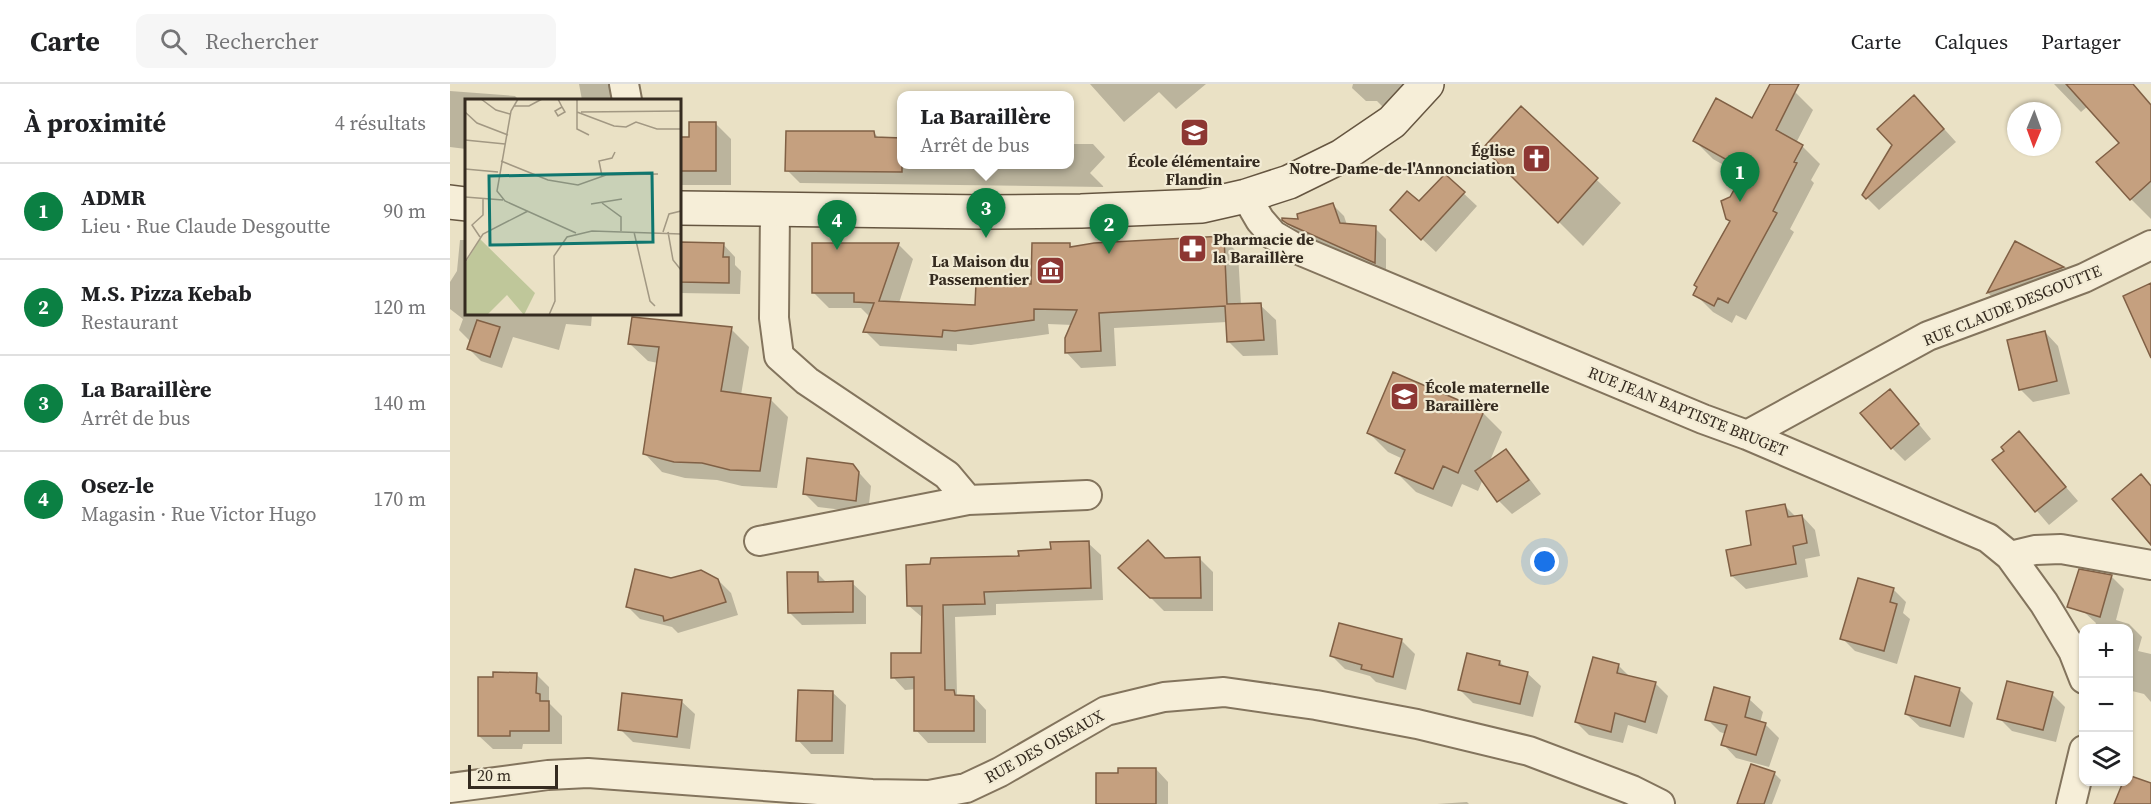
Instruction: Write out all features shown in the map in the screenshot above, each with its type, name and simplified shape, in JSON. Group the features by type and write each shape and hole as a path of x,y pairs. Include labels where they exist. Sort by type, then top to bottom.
{"main road":[{"path":"681,208 1081,211 1202,206 1246,196 1290,182 1342,156 1392,122 1427,84"},
{"path":"450,202 465,204"}],"street":[{"path":"624,84 627,99"},
{"name":"RUE JEAN BAPTISTE BRUGET","path":"1246,196 1260,220 1273,236 1299,250 1681,410 1747,435 1988,538 2010,556 2044,603 2073,651 2084,678"},
{"path":"776,210 774,318 779,356 807,381 947,475 968,500"},
{"name":"RUE CLAUDE DESGOUTTE","path":"1747,435 1928,336 2084,278 2151,245"},
{"path":"759,541 968,500 1087,495"},
{"path":"2010,556 2035,550 2061,549 2151,565"},
{"name":"RUE DES OISEAUX","path":"450,788 548,775 588,773 872,794 968,796 1000,772 1106,711 1164,697 1224,692 1316,705 1417,724 1529,751 1632,790 1660,804"},
{"path":"2071,804 2079,771"}],"building":[{"path":"1770,84 1799,84 1776,130 1803,145 1794,162 1797,163 1773,211 1777,213 1728,303 1718,298 1714,306 1693,295 1697,287 1694,285 1730,221 1726,219 1721,201 1730,197 1745,170 1693,141 1716,98 1752,118"},
{"path":"2066,84 2133,84 2151,105 2151,181 2130,200 2096,162 2119,143"},
{"path":"1914,95 1944,129 1866,199 1862,195 1892,145 1877,129"},
{"name":"Église Notre-Dame-de-l'Annonciation","path":"1521,106 1598,178 1558,223 1483,148"},
{"path":"689,122 716,122 716,171 681,171 681,137 689,137"},
{"path":"786,131 874,131 875,137 897,138 897,169 902,169 902,172 785,171"},
{"path":"1445,174 1465,192 1421,240 1390,210 1407,191 1419,201"},
{"path":"1333,203 1340,223 1376,226 1375,263 1282,220 1282,218 1298,219 1297,214"},
{"path":"1224,236 1227,304 1261,303 1264,340 1227,342 1225,306 1099,313 1101,351 1065,353 1065,338 1077,310 1034,309 1034,320 955,331 943,330 942,337 863,332 874,303 854,302 854,293 812,293 812,243 899,243 879,301 975,305 976,283 1031,284 1032,243 1070,243 1070,247 1094,243"},
{"path":"2015,241 2064,267 1987,293"},
{"path":"681,242 724,243 723,257 729,257 729,283 681,282"},
{"path":"2151,283 2151,358 2123,296"},
{"path":"632,317 732,327 721,391 771,398 760,471 730,470 702,463 674,462 643,454 659,347 628,344"},
{"path":"477,320 500,327 490,357 467,349"},
{"path":"2045,331 2057,381 2019,390 2007,340"},
{"path":"1393,372 1484,411 1458,473 1443,466 1433,489 1395,473 1405,450 1367,433"},
{"path":"1890,389 1919,424 1891,449 1860,413"},
{"path":"2019,431 2066,487 2035,512 1992,460 2004,451 2001,447"},
{"path":"1506,449 1529,480 1497,502 1475,471"},
{"path":"807,458 853,464 859,472 856,501 803,494"},
{"path":"2141,474 2151,486 2151,545 2112,499"},
{"path":"1785,504 1788,517 1802,515 1807,543 1793,546 1796,564 1731,576 1726,550 1751,545 1746,511"},
{"path":"1148,540 1165,558 1200,557 1201,598 1150,598 1118,568"},
{"path":"1089,541 1091,588 984,592 985,604 943,605 945,690 954,690 955,695 974,696 974,731 914,731 914,677 891,678 891,653 921,653 922,606 907,606 906,565 930,564 931,558 1019,556 1018,551 1051,549 1050,542"},
{"path":"635,569 671,578 701,570 718,579 726,602 664,621 663,616 626,607"},
{"path":"2079,569 2112,575 2100,617 2067,607"},
{"path":"787,572 818,572 818,582 853,581 853,612 788,613"},
{"path":"1858,578 1894,588 1890,602 1897,604 1884,651 1840,639"},
{"path":"1339,623 1402,639 1393,677 1361,669 1362,665 1330,656"},
{"path":"1467,653 1500,661 1499,665 1528,672 1520,704 1458,690"},
{"path":"1593,657 1619,664 1617,673 1656,682 1645,722 1615,713 1611,732 1575,722"},
{"path":"493,672 537,673 536,693 540,694 540,701 549,701 549,731 510,731 510,736 478,736 478,677 493,677"},
{"path":"1915,676 1960,688 1950,726 1905,714"},
{"path":"2007,681 2053,692 2043,730 1997,719"},
{"path":"1714,687 1750,697 1745,717 1766,723 1756,755 1721,745 1727,725 1705,720"},
{"path":"798,690 833,691 832,741 796,741"},
{"path":"622,693 682,700 677,737 618,730"},
{"path":"1751,764 1775,772 1764,804 1737,804"},
{"path":"1118,768 1156,768 1156,804 1096,804 1096,773 1118,773"},
{"path":"2133,777 2151,783 2151,804 2114,804 2121,786 2133,786"}],"place":[{"name":"École élémentaire Flandin","path":"1194,133"},
{"name":"Église Notre-Dame-de-l'Annonciation","path":"1536,159"},
{"name":"ADMR","path":"1740,202"},
{"name":"La Baraillère","path":"986,238"},
{"name":"Pharmacie de la Baraillère","path":"1192,248"},
{"name":"Osez-le","path":"837,250"},
{"name":"M.S. Pizza Kebab","path":"1109,254"},
{"name":"La Maison du Passementier","path":"1050,270"},
{"name":"École maternelle Baraillère","path":"1404,396"}]}
